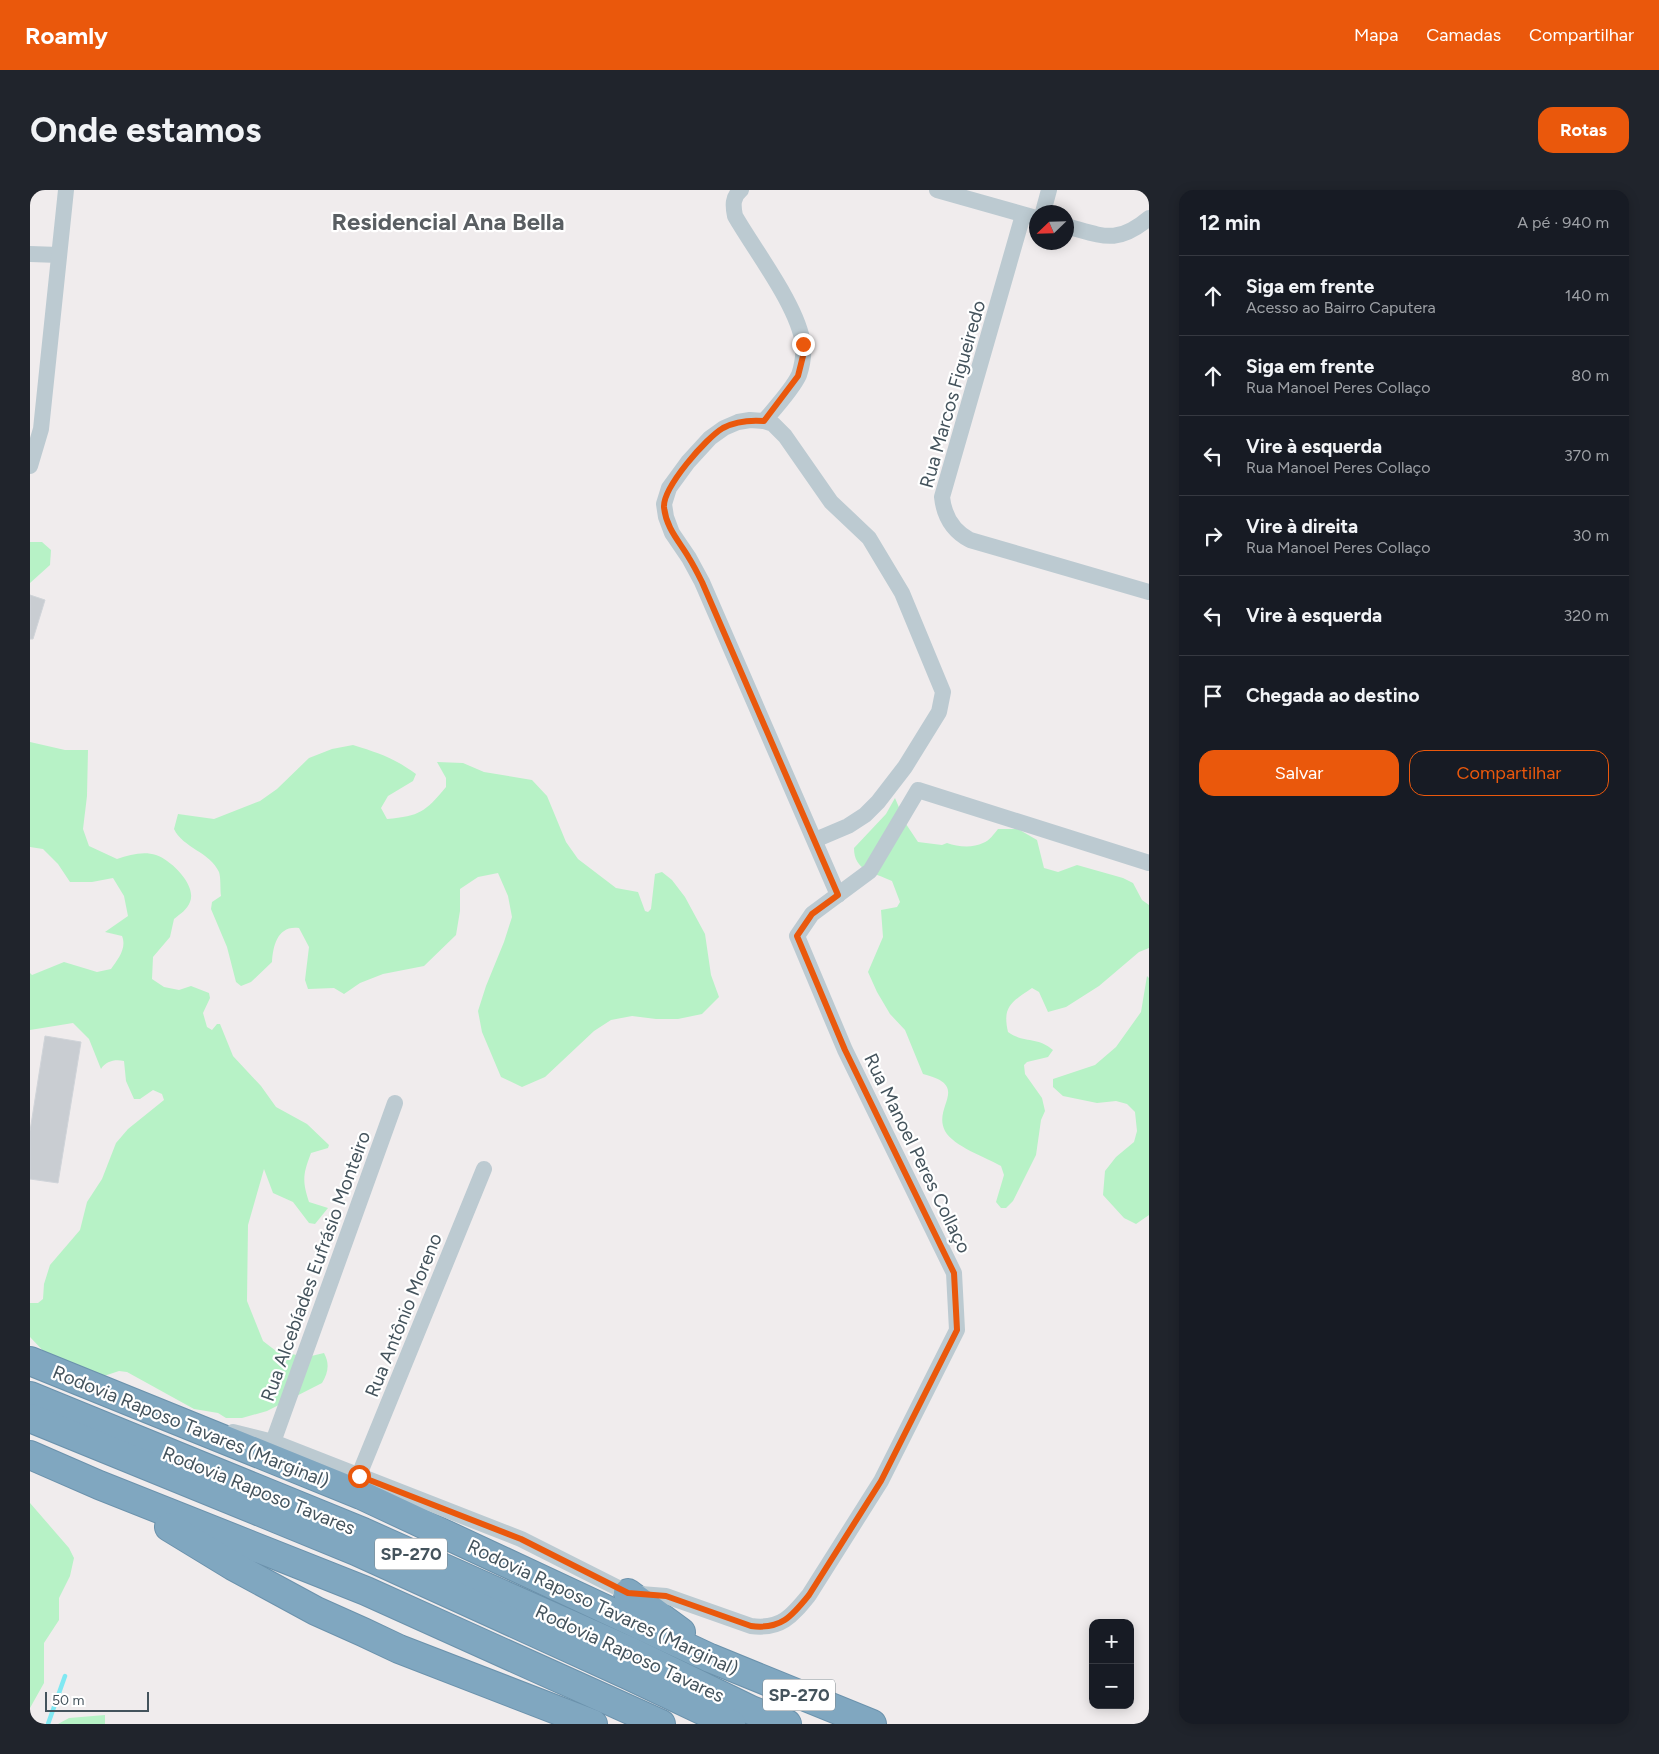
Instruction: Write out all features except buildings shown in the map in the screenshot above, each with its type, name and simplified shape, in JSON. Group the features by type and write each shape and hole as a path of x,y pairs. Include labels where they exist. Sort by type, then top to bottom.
{"highway":[{"name":"Rodovia Raposo Tavares (Marginal)","path":"30,1361 362,1495 726,1665 872,1724"},
{"name":"Rodovia Raposo Tavares","path":"30,1396 363,1532 634,1653 751,1710 787,1724"},
{"name":"Rodovia Raposo Tavares","path":"30,1418 356,1551 628,1674 731,1724"},
{"name":"SP-270","path":"30,1456 366,1591 661,1724"},
{"path":"99,1485 233,1566 316,1611 399,1649 593,1724"},
{"path":"628,1593 660,1604 726,1665"}],"street":[{"path":"30,466 60,255 66,190"},
{"path":"741,190 738,192 733,204 735,216 784,296 793,313 803,344 803,356 798,376 764,421"},
{"path":"937,190 1029,216"},
{"path":"1045,205 1049,190"},
{"path":"1074,228 1107,237 1122,236 1136,229 1149,218"},
{"name":"Rua Marcos Figueiredo","path":"1029,219 942,497 943,507 951,524 958,532 970,540 1149,592"},
{"path":"30,254 60,255"},
{"path":"815,840 848,826 865,815 878,802 905,767 939,712 943,692 902,593 869,538 831,502 785,436 773,424 750,420 738,422 724,428 710,438 688,462 669,488 664,504 665,510 672,533 702,582 838,895"},
{"name":"Rua Manoel Peres Collaço","path":"660,1604 760,1627 782,1623 795,1612 809,1595 881,1481 957,1330 954,1273 845,1050 797,936 812,914 870,871 918,790 1149,863"},
{"name":"Rua Alcebíades Eufrásio Monteiro","path":"273,1442 395,1103"},
{"name":"Rua Antônio Moreno","path":"359,1476 484,1169"},
{"path":"153,1412 273,1442 521,1539 628,1593"}],"green space":[{"path":"30,542 42,542 51,550 50,565 30,583"},
{"path":"30,742 65,750 88,750 87,796 83,829 89,846 117,859 141,853 156,855 169,862 181,874 190,888 189,905 174,919 170,937 153,957 152,979 164,987 179,990 191,986 209,993 210,998 203,1013 207,1027 212,1030 217,1024 220,1024 233,1056 261,1086 276,1107 307,1124 329,1145 328,1148 311,1153 305,1172 304,1183 309,1202 328,1208 315,1224 309,1223 293,1202 273,1193 264,1169 248,1225 247,1301 263,1341 276,1351 307,1357 324,1353 328,1365 326,1376 322,1383 267,1411 242,1418 226,1418 218,1413 194,1409 127,1372 119,1371 98,1378 49,1357 30,1337 30,1303 38,1303 43,1299 44,1284 50,1265 80,1230 87,1202 102,1179 116,1143 128,1129 164,1100 162,1094 153,1090 140,1099 134,1099 126,1081 124,1061 111,1061 101,1069 89,1039 73,1023 30,1030 30,973 32,975 64,962 97,972 111,969 121,953 123,940 122,936 105,932 128,916 124,896 113,878 92,882 70,882 58,864 43,849 30,847"},
{"path":"353,745 386,756 416,774 413,781 388,796 381,808 387,819 415,814 427,807 439,795 446,787 446,778 437,762 463,763 484,772 532,780 547,796 566,842 578,859 616,888 638,892 645,911 648,912 651,909 655,874 662,872 672,880 685,897 705,934 711,975 719,997 702,1014 678,1019 632,1016 611,1020 594,1031 545,1077 522,1087 501,1077 482,1032 478,1011 512,917 508,896 498,873 478,877 460,889 460,911 456,935 424,966 383,974 360,983 344,994 334,988 308,989 305,980 309,947 299,928 292,928 281,933 275,943 272,962 251,982 241,986 236,982 227,947 211,909 212,902 221,896 219,872 215,865 178,835 174,829 178,814 214,819 260,801 277,789 309,758 332,749"},
{"path":"895,798 906,824 918,842 975,846 987,841 998,829 1018,829 1037,840 1044,868 1058,872 1077,865 1123,878 1133,883 1142,900 1149,905 1149,948 1139,952 1099,986 1066,1007 1048,1012 1039,992 1032,988 1014,1001 1008,1010 1006,1023 1008,1032 1020,1038 1042,1043 1053,1050 1048,1057 1027,1062 1024,1065 1025,1074 1042,1098 1045,1111 1041,1120 1036,1155 1013,1201 1006,1208 1001,1208 996,1202 1004,1175 1001,1166 955,1142 945,1131 942,1122 948,1091 945,1084 923,1074 905,1030 890,1014 868,972 883,937 881,910 897,907 900,902 892,881 872,873 861,866 857,862 854,848 886,814"},
{"path":"1147,976 1149,978 1149,1215 1136,1224 1124,1218 1103,1195 1105,1171 1116,1157 1134,1142 1137,1131 1135,1112 1127,1104 1116,1101 1097,1103 1063,1096 1053,1087 1053,1079 1095,1065 1116,1047 1141,1012"},
{"path":"30,1503 69,1548 74,1558 70,1576 59,1598 59,1620 44,1643 44,1683 30,1708"},
{"path":"105,1715 105,1724 58,1724 69,1718"}],"waterway":[{"path":"48,1724 65,1676"}],"district":[{"name":"Residencial Ana Bella","path":"448,222"}],"route":[{"path":"359,1476 521,1539 628,1593 666,1596 751,1626 760,1627 782,1623 795,1612 809,1595 881,1481 957,1330 954,1273 845,1050 797,936 812,914 838,895 702,582 672,533 664,504 669,488 688,462 710,438 724,428 738,422 750,420 764,421 798,376 802,366 803,344"}]}
